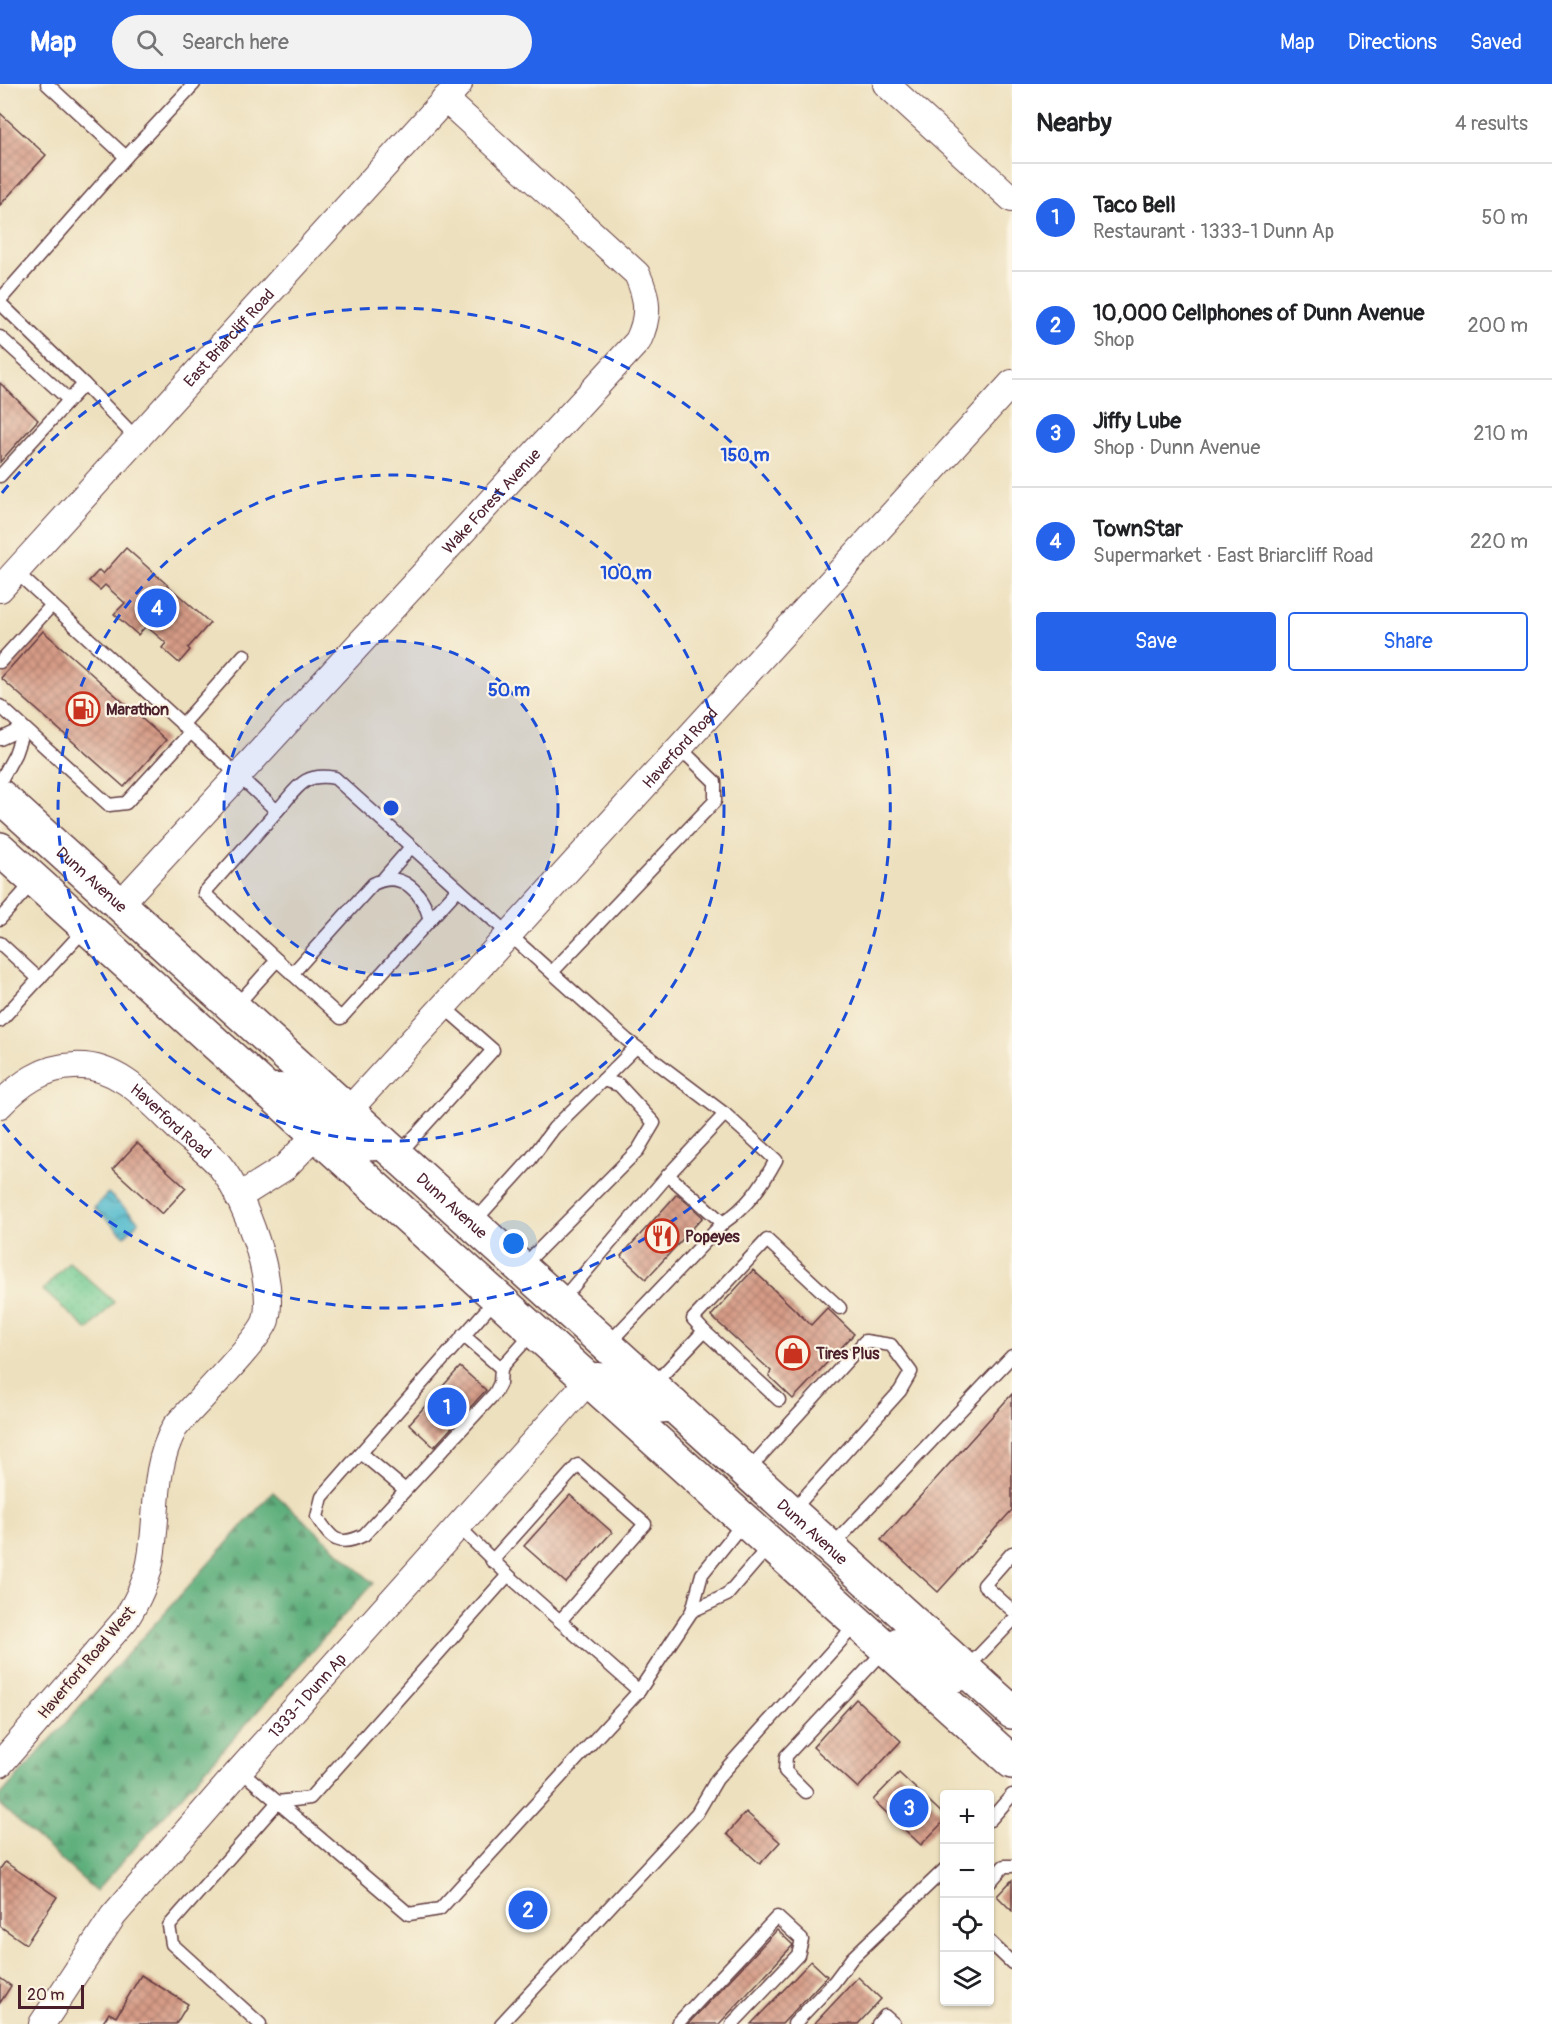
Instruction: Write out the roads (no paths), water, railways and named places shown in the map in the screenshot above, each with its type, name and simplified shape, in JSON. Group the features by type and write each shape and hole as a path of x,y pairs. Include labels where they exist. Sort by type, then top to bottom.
{"main road":[{"name":"Dunn Avenue","path":"0,796 1012,1713"},
{"path":"0,849 315,1136 1012,1762"},
{"path":"267,1091 288,1091 312,1107 330,1115 339,1116 348,1111"},
{"path":"315,1136 322,1128 331,1127 353,1142 390,1149"},
{"path":"588,1382 598,1378 608,1380 652,1406 663,1396"},
{"path":"872,1636 891,1640 937,1671 957,1675 965,1670"}],"street":[{"path":"886,84 1012,199"},
{"name":"East Briarcliff Road","path":"4,584 138,440 214,351 452,92"},
{"name":"Wake Forest Avenue","path":"120,904 630,350 645,325 648,310 645,291 637,274 452,92"},
{"name":"Haverford Road","path":"348,1111 1012,383"},
{"name":"Haverford Road","path":"0,1105 27,1080 50,1070 75,1065 110,1073 132,1085 220,1166 238,1197"},
{"path":"238,1197 284,1168 315,1136"},
{"name":"Haverford Road West","path":"0,1764 130,1612 144,1585 150,1563 159,1470 169,1438 175,1427 252,1341 265,1323 270,1298 265,1268 238,1197"},
{"name":"1333-1 Dunn Ap","path":"42,2024 113,1916 240,1770 588,1382"}],"lane":[{"path":"47,84 126,157"},
{"path":"138,440 0,302 126,157 194,84"},
{"path":"0,337 69,400"},
{"path":"0,476 84,384"},
{"path":"4,584 52,605 277,811"},
{"path":"0,662 52,605"},
{"path":"0,705 109,805 126,803 244,655"},
{"path":"0,739 24,728"},
{"path":"0,782 15,754 24,728"},
{"path":"553,971 715,801 715,782 680,747"},
{"path":"458,889 341,1018 204,893 305,780 317,775 335,778 636,1047 725,1114 776,1160 760,1189 741,1210 723,1223 607,1345"},
{"path":"292,974 373,884 384,878 411,847"},
{"path":"384,878 397,878 410,886 420,896 430,920"},
{"path":"0,919 34,880"},
{"path":"0,1021 86,927"},
{"path":"0,943 39,979"},
{"path":"234,1008 277,960"},
{"path":"390,1149 493,1050 444,1006"},
{"path":"472,1224 530,1160 554,1128 636,1047"},
{"path":"521,1268 638,1150 654,1123 618,1085 603,1080"},
{"path":"560,1302 668,1175 725,1114"},
{"path":"668,1175 723,1223"},
{"path":"779,1400 693,1319 767,1240 840,1308"},
{"path":"497,1298 322,1497 317,1517 326,1532 340,1542 351,1542 364,1535 495,1393 500,1383 501,1368 534,1332"},
{"path":"663,1396 704,1331"},
{"path":"463,1335 501,1368"},
{"path":"746,1472 865,1341 891,1345 911,1372 900,1391 791,1512"},
{"path":"830,1548 1012,1356"},
{"path":"361,1453 404,1489"},
{"path":"492,1561 578,1464 645,1524 560,1622"},
{"path":"240,1770 409,1914 440,1910 639,1691 692,1611 702,1574 745,1521"},
{"path":"459,1527 492,1561 639,1691"},
{"path":"692,1611 727,1595 771,1545"},
{"path":"1012,1553 984,1585 1012,1610"},
{"path":"260,2024 172,1944 169,1926 278,1802 310,1798 508,1575"},
{"path":"965,1670 1012,1621"},
{"path":"806,1792 785,1771 786,1756 872,1636"},
{"path":"501,2024 697,1813 717,1779 872,1636"},
{"path":"994,1815 1012,1795"},
{"path":"994,1877 1004,1866 1012,1866"},
{"path":"794,2024 834,1982 852,1958 940,1874"},
{"path":"677,2024 777,1917 802,1940 798,1955 732,2024"},
{"path":"994,1946 1012,1963"},
{"path":"878,2024 885,2016 894,2024"}],"water":[{"path":"108,1193 139,1221 125,1236 94,1208"}],"place":[{"name":"TownStar","path":"157,608"},
{"name":"Marathon","path":"83,709"},
{"name":"Popeyes","path":"662,1236"},
{"name":"Tires Plus","path":"793,1353"},
{"name":"Taco Bell","path":"447,1407"},
{"name":"Jiffy Lube","path":"909,1808"},
{"name":"10,000 Cellphones of Dunn Avenue","path":"528,1910"}]}
